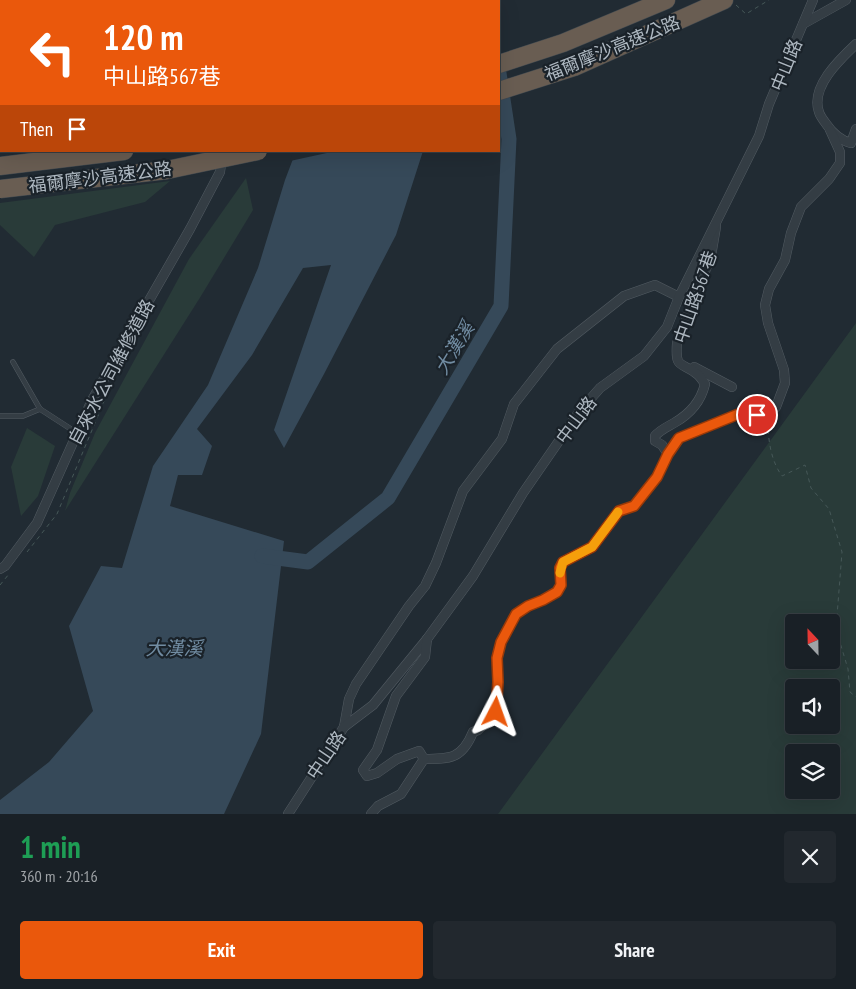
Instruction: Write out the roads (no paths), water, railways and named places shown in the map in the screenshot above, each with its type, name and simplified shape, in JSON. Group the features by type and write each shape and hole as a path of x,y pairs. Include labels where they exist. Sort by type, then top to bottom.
{"highway":[{"name":"福爾摩沙高速公路","path":"500,64 563,43 666,0"},
{"name":"福爾摩沙高速公路","path":"500,91 574,67 729,2"},
{"name":"福爾摩沙高速公路","path":"0,166 116,152"},
{"name":"福爾摩沙高速公路","path":"0,189 166,170 253,152"}],"street":[{"name":"中山路","path":"288,814 344,727 373,705 427,639 473,576 523,493 579,412 600,388 644,356 666,327 759,136 769,104 813,0"},
{"path":"802,24 846,0"},
{"path":"424,759 453,757 461,752 469,742 473,732 478,730 496,712 497,658 501,642 516,614 557,592 561,585 560,568 563,562 592,547 619,511 634,506 657,477 668,454 679,438 741,413 768,414 776,407 785,383 781,358 768,323 765,305 769,288 784,260 801,207 829,179 840,163 840,152 819,112 817,98 823,81 856,44"},
{"path":"830,130 846,142 851,143 856,130"},
{"name":"自來水公司維修道路","path":"0,568 5,566 37,523 92,400 190,229 220,172 223,152"},
{"name":"中山路567巷","path":"668,454 662,445 655,441 654,436 685,417 702,397 705,384 697,374 681,366 676,358 677,343 711,256 718,217"},
{"path":"344,727 349,699 356,684 408,606 425,586 436,563 463,491 502,439 514,404 557,349 624,296 655,285 679,297"},
{"path":"676,358 732,387"},
{"path":"424,759 419,750 397,759 376,773 367,776 363,770 377,750 396,696 425,657 427,639"},
{"path":"371,814 378,806 401,794 424,759"}],"lane":[{"path":"13,362 40,409 77,433"},
{"path":"0,416 22,416 40,409"}],"water":[{"name":"大漢溪","path":"296,152 423,152 396,235 284,448 274,430 331,265 303,268 252,355 197,429 212,446 202,475 178,475 170,506 284,541 261,734 224,814 0,814 0,800 49,762 93,711 69,626 101,566 122,568 153,466 208,385 258,268"}],"waterway":[{"name":"大漢溪","path":"262,556 308,562 388,498 501,306 509,139 500,80"}]}
